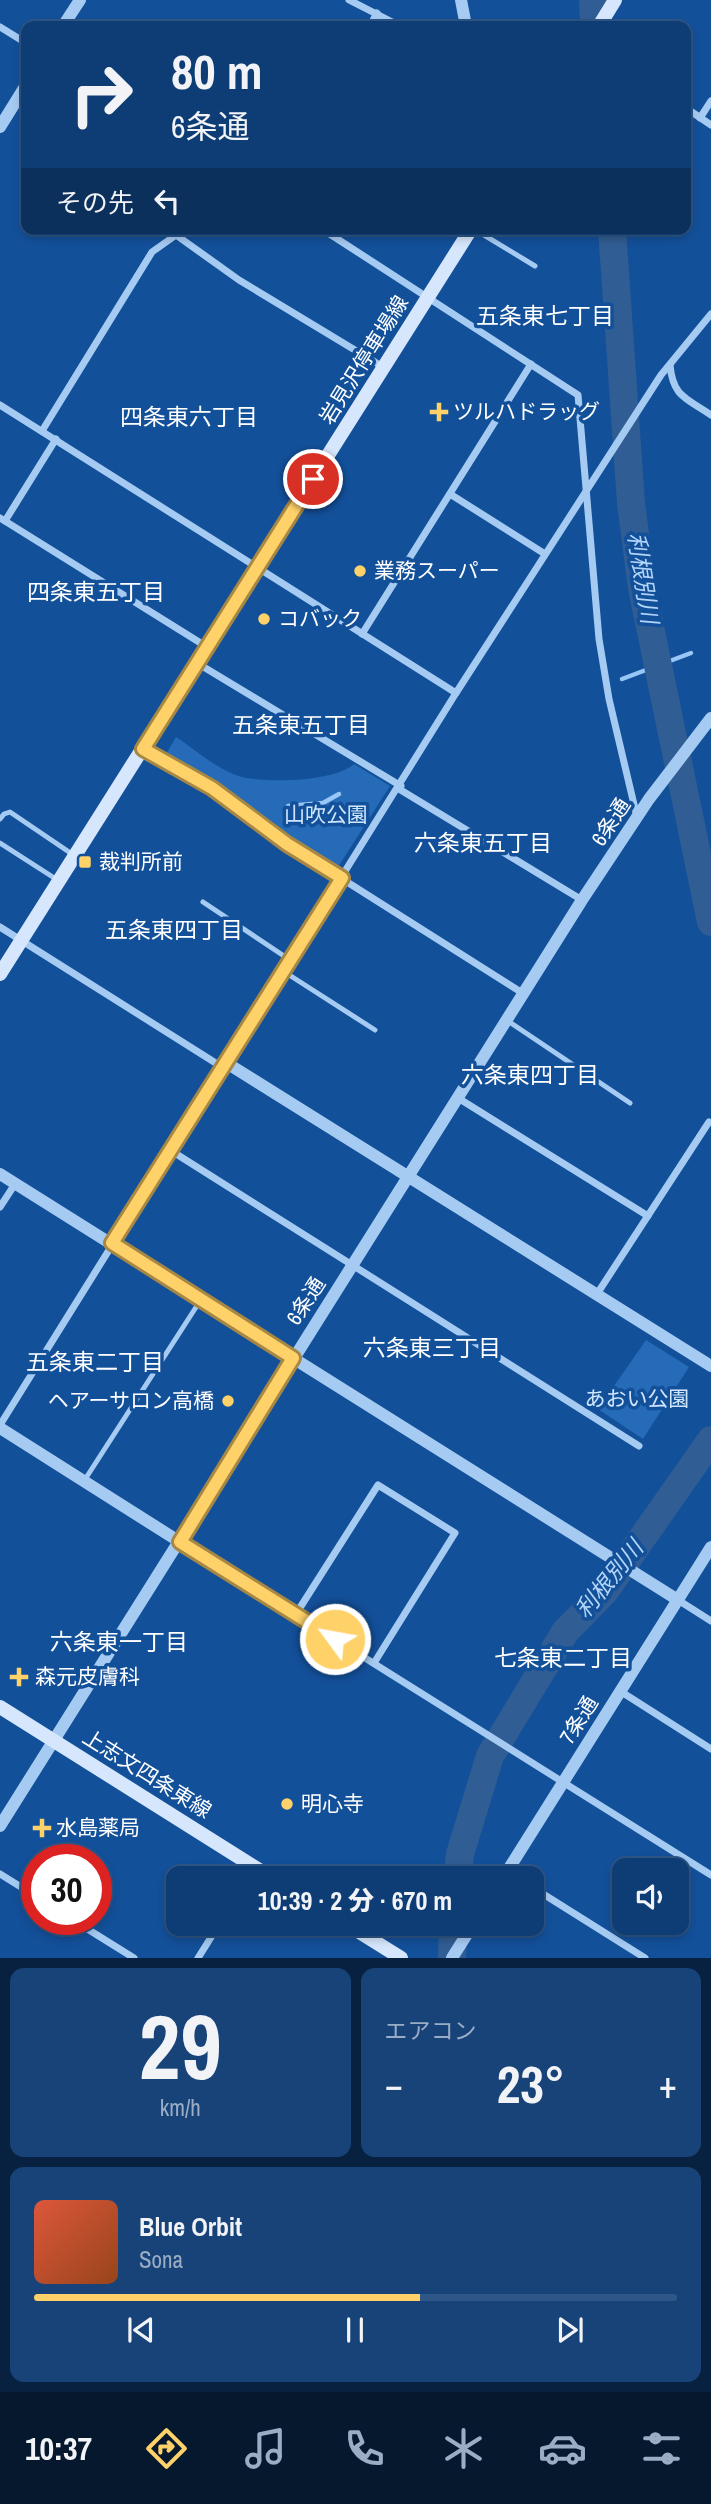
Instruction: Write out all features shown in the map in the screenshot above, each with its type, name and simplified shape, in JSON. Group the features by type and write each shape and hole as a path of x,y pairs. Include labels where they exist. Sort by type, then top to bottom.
{"main road":[{"path":"602,21 615,0"},
{"name":"岩見沢停車場線","path":"0,974 468,235"},
{"name":"上志文四条東線","path":"0,1707 242,1866"},
{"path":"366,1936 401,1958"}],"street":[{"path":"66,21 80,0"},
{"path":"349,0 391,21"},
{"path":"461,0 465,21"},
{"path":"373,21 377,13"},
{"path":"0,27 21,40"},
{"path":"0,127 21,93"},
{"path":"701,118 711,101"},
{"path":"691,111 711,125"},
{"path":"42,430 152,252 173,235"},
{"path":"181,235 239,280 384,368"},
{"path":"331,235 578,395 604,678 637,818"},
{"path":"711,314 661,375 456,693 400,787 223,1064 0,1426 711,1875"},
{"path":"362,635 531,364"},
{"path":"670,365 672,385 678,394 711,415"},
{"path":"0,405 456,693"},
{"path":"56,439 3,519 207,647"},
{"path":"450,494 545,554"},
{"path":"197,663 582,900"},
{"name":"6条通","path":"0,1826 582,900 649,799 708,722"},
{"path":"143,749 212,788 287,844 524,994"},
{"path":"0,927 409,1176 708,1364"},
{"path":"458,1098 648,1216"},
{"path":"597,1294 709,1122"},
{"path":"170,1150 639,1446"},
{"path":"0,1174 711,1621"},
{"path":"0,1207 15,1184"},
{"path":"296,1614 378,1485 454,1533 374,1663"},
{"name":"7条通","path":"515,1866 563,1783 711,1547"},
{"path":"620,1691 711,1749"},
{"path":"0,1874 21,1887"},
{"path":"544,1895 645,1958"},
{"path":"97,1935 134,1958"},
{"path":"198,1958 212,1936"},
{"path":"452,1958 466,1936"}],"lane":[{"path":"482,235 536,266"},
{"path":"0,819 10,812 75,856"},
{"path":"0,844 59,881"},
{"path":"203,902 290,960"},
{"path":"283,971 374,1030"},
{"path":"507,1021 630,1103"},
{"path":"84,1481 201,1300"}],"green space":[{"name":"山吹公園","path":"176,737 216,765 242,777 267,780 316,778 344,770 354,764 390,786 338,867 166,754"},
{"name":"あおい公園","path":"646,1340 689,1367 643,1439 598,1409"}],"waterway":[{"name":"利根別川","path":"593,0 594,21"},
{"name":"利根別川","path":"612,235 631,503 642,588 711,922"},
{"name":"利根別川","path":"622,679 691,653"},
{"path":"288,806 323,803 339,794"},
{"name":"利根別川","path":"459,1866 460,1854 490,1756 565,1632 605,1591 711,1440"},
{"name":"利根別川","path":"452,1958 453,1936"}],"place":[{"name":"ツルハドラッグ","path":"439,412"},
{"name":"業務スーパー","path":"360,571"},
{"name":"コバック","path":"264,619"},
{"name":"裁判所前","path":"85,862"},
{"name":"ヘアーサロン高橋","path":"228,1401"},
{"name":"森元皮膚科","path":"19,1677"},
{"name":"明心寺","path":"287,1804"},
{"name":"水島薬局","path":"42,1828"}],"district":[{"name":"五条東七丁目","path":"545,316"},
{"name":"四条東六丁目","path":"189,417"},
{"name":"四条東五丁目","path":"96,592"},
{"name":"五条東五丁目","path":"301,725"},
{"name":"六条東五丁目","path":"483,843"},
{"name":"五条東四丁目","path":"174,930"},
{"name":"六条東四丁目","path":"530,1075"},
{"name":"六条東三丁目","path":"432,1348"},
{"name":"五条東二丁目","path":"95,1362"},
{"name":"六条東一丁目","path":"119,1642"},
{"name":"七条東二丁目","path":"563,1658"}],"route":[{"path":"313,479 143,749 212,788 287,844 342,878 112,1243 293,1358 180,1542 335,1639"}]}
